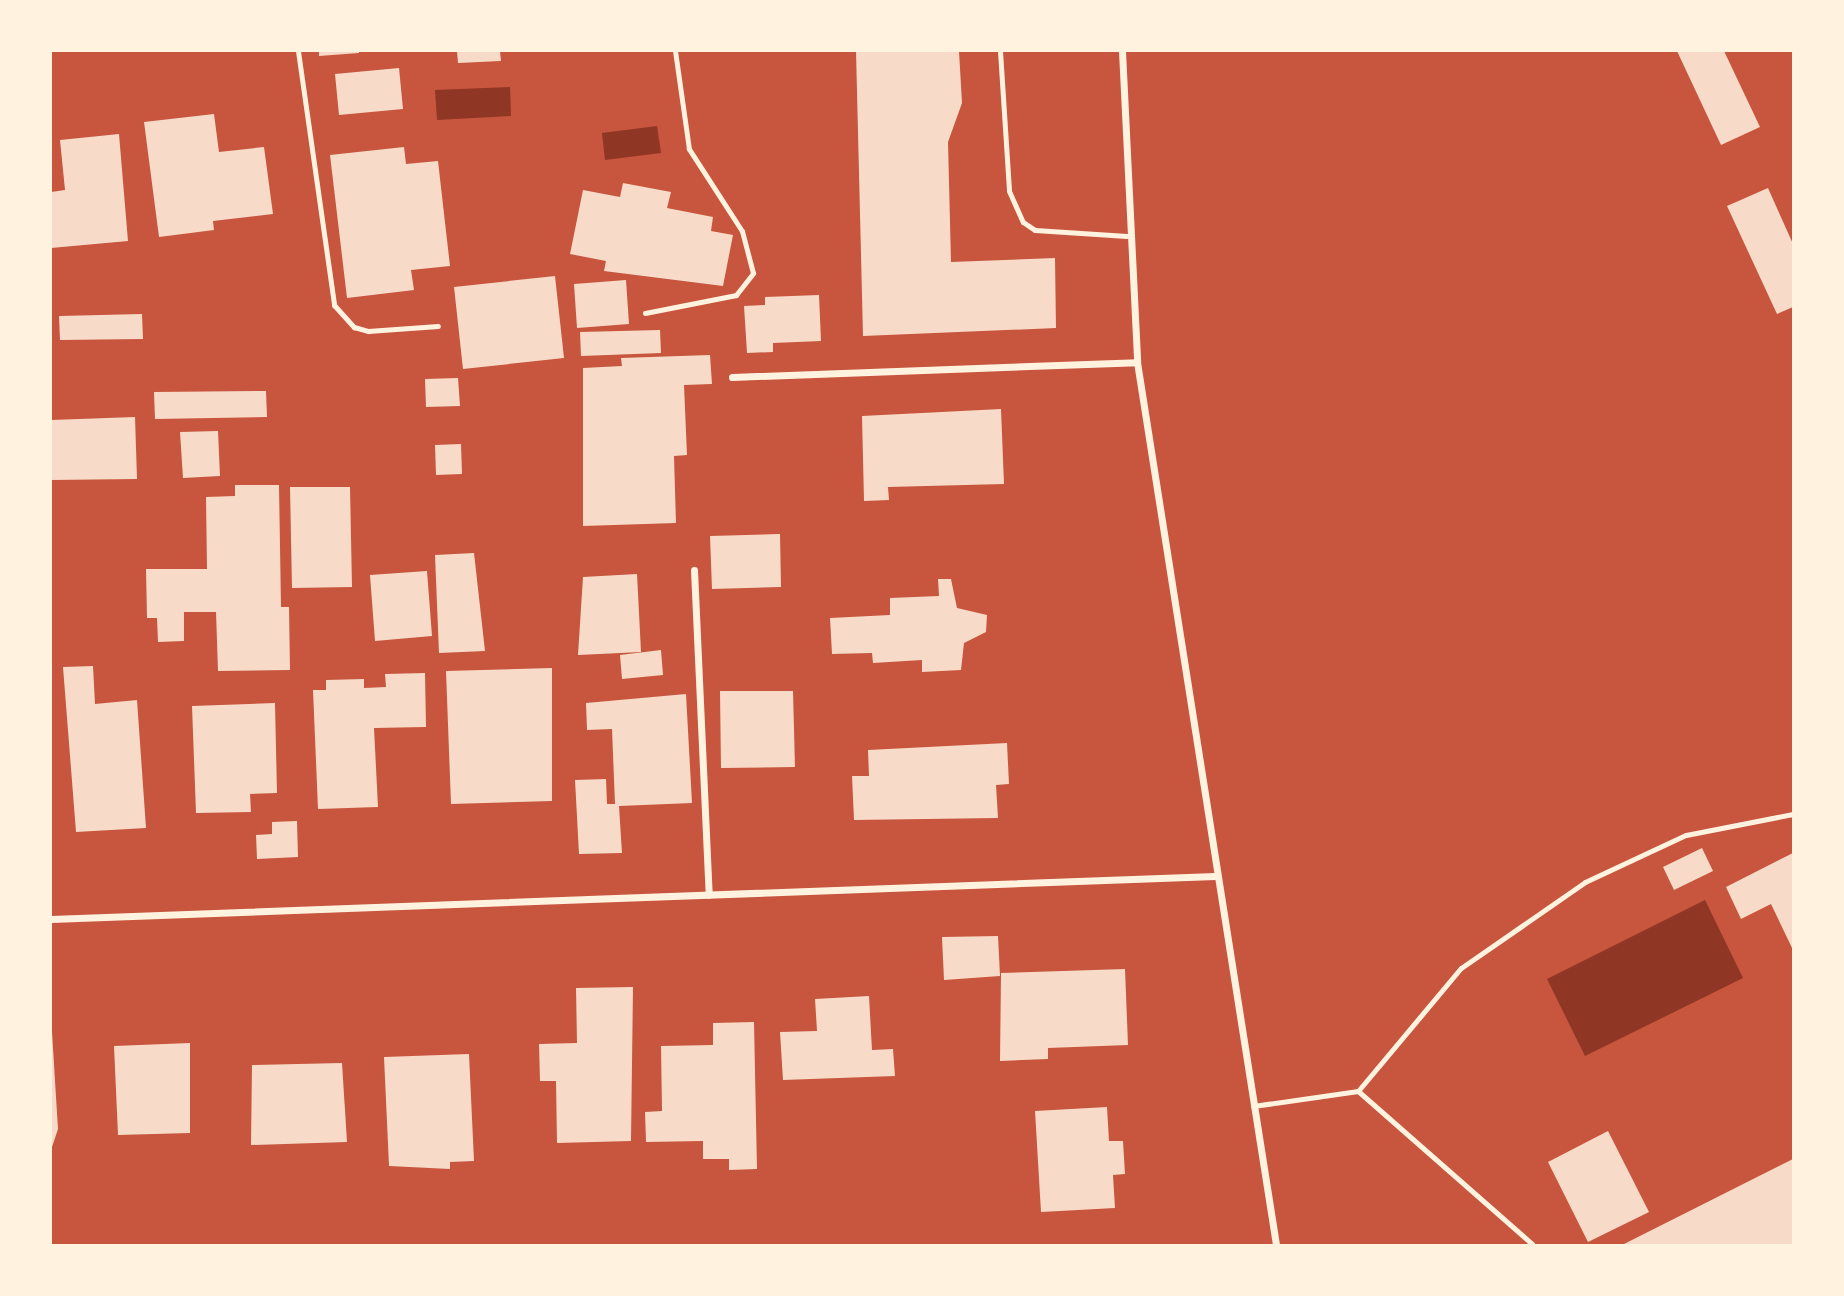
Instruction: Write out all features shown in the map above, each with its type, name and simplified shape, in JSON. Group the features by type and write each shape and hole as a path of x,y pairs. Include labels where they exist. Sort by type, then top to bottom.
{"street":[{"path":"1122,51 1127,236 1137,362 1215,876 1276,1245"},
{"path":"732,377 1137,362"},
{"path":"694,570 709,895"},
{"path":"51,919 1215,876"}],"lane":[{"path":"298,51 334,306 354,327 368,331 438,326"},
{"path":"645,313 736,295 753,273 742,231 689,149 675,51"},
{"path":"1000,51 1009,191 1023,222 1035,230 1127,236"},
{"path":"1253,1106 1358,1091 1461,968 1527,917 1675,839 1793,814"},
{"path":"1358,1091 1532,1244"}],"shaded area":[{"path":"510,87 511,116 437,120 435,90"},
{"path":"657,126 661,153 605,160 602,133"},
{"path":"1705,900 1743,978 1585,1056 1547,979"}],"building":[{"path":"319,51 359,51 359,53 319,56"},
{"path":"457,51 500,51 501,61 458,63"},
{"path":"856,51 959,51 962,103 948,142 951,262 1055,258 1056,328 863,336"},
{"path":"1677,51 1724,51 1760,127 1721,145"},
{"path":"399,68 403,109 339,115 335,74"},
{"path":"214,114 219,152 264,147 273,214 213,221 214,230 159,237 144,122"},
{"path":"119,134 128,241 51,248 51,192 65,190 60,140"},
{"path":"404,147 406,164 438,161 450,266 411,270 414,290 347,298 330,155"},
{"path":"623,183 671,192 667,208 713,217 711,231 733,235 723,286 604,271 606,261 570,254 583,190 620,197"},
{"path":"1768,188 1793,244 1793,307 1777,314 1727,206"},
{"path":"555,276 564,358 463,369 454,287"},
{"path":"626,280 629,324 577,328 574,284"},
{"path":"819,295 821,341 773,343 773,352 747,353 744,306 765,305 765,297"},
{"path":"142,314 143,339 60,340 59,316"},
{"path":"660,330 661,353 581,356 580,332"},
{"path":"710,355 712,384 684,385 687,455 674,456 676,523 583,526 583,368 622,366 621,358"},
{"path":"458,378 460,406 426,407 425,379"},
{"path":"266,391 267,417 155,419 154,392"},
{"path":"1001,409 1004,484 888,487 889,500 864,501 862,416"},
{"path":"135,417 137,479 51,480 51,420"},
{"path":"218,431 220,476 183,478 180,432"},
{"path":"461,444 462,474 436,475 435,445"},
{"path":"235,485 279,485 281,607 289,607 290,670 218,671 216,612 184,612 184,641 158,642 157,618 147,618 146,569 207,569 206,497 235,496"},
{"path":"290,487 350,487 352,587 292,588"},
{"path":"780,534 781,587 712,589 710,536"},
{"path":"474,553 485,651 439,653 435,555"},
{"path":"427,571 432,636 375,641 370,575"},
{"path":"637,574 641,652 578,655 583,577"},
{"path":"938,579 951,579 957,608 987,615 986,632 964,643 961,670 922,672 922,660 873,663 872,653 832,654 830,618 890,615 890,598 939,596"},
{"path":"661,650 663,675 622,679 620,655"},
{"path":"93,666 95,704 137,700 146,828 76,832 63,667"},
{"path":"552,668 552,801 451,804 446,671"},
{"path":"425,673 426,727 374,728 378,807 318,809 313,690 326,690 326,680 364,679 364,688 386,687 385,674"},
{"path":"720,691 793,691 795,767 721,768"},
{"path":"686,694 692,803 619,806 622,853 579,854 575,780 606,779 607,804 615,804 612,729 587,730 586,703"},
{"path":"275,703 277,793 250,794 251,812 196,813 192,706"},
{"path":"1007,743 1009,784 996,785 998,818 854,820 852,776 869,776 868,750"},
{"path":"297,821 298,857 257,859 256,835 272,834 272,822"},
{"path":"1702,848 1713,871 1674,890 1663,867"},
{"path":"1793,853 1793,950 1771,904 1741,919 1726,887"},
{"path":"998,936 1000,976 944,980 942,937"},
{"path":"1125,969 1128,1045 1048,1048 1048,1059 1000,1061 1001,973"},
{"path":"633,987 631,1141 557,1143 556,1081 540,1081 539,1044 577,1043 576,988"},
{"path":"869,996 872,1050 893,1049 895,1076 783,1080 780,1032 817,1031 815,999"},
{"path":"51,1016 58,1129 51,1150"},
{"path":"754,1022 757,1169 729,1170 729,1159 703,1159 703,1141 646,1142 645,1112 662,1111 661,1046 713,1045 713,1023"},
{"path":"190,1043 190,1133 118,1135 114,1046"},
{"path":"469,1054 474,1161 450,1162 450,1169 389,1166 384,1057"},
{"path":"342,1063 347,1142 251,1145 252,1065"},
{"path":"1107,1107 1109,1141 1123,1141 1125,1174 1113,1175 1115,1208 1041,1212 1035,1111"},
{"path":"1608,1131 1649,1212 1588,1242 1548,1162"},
{"path":"1793,1159 1793,1245 1622,1245"}]}
